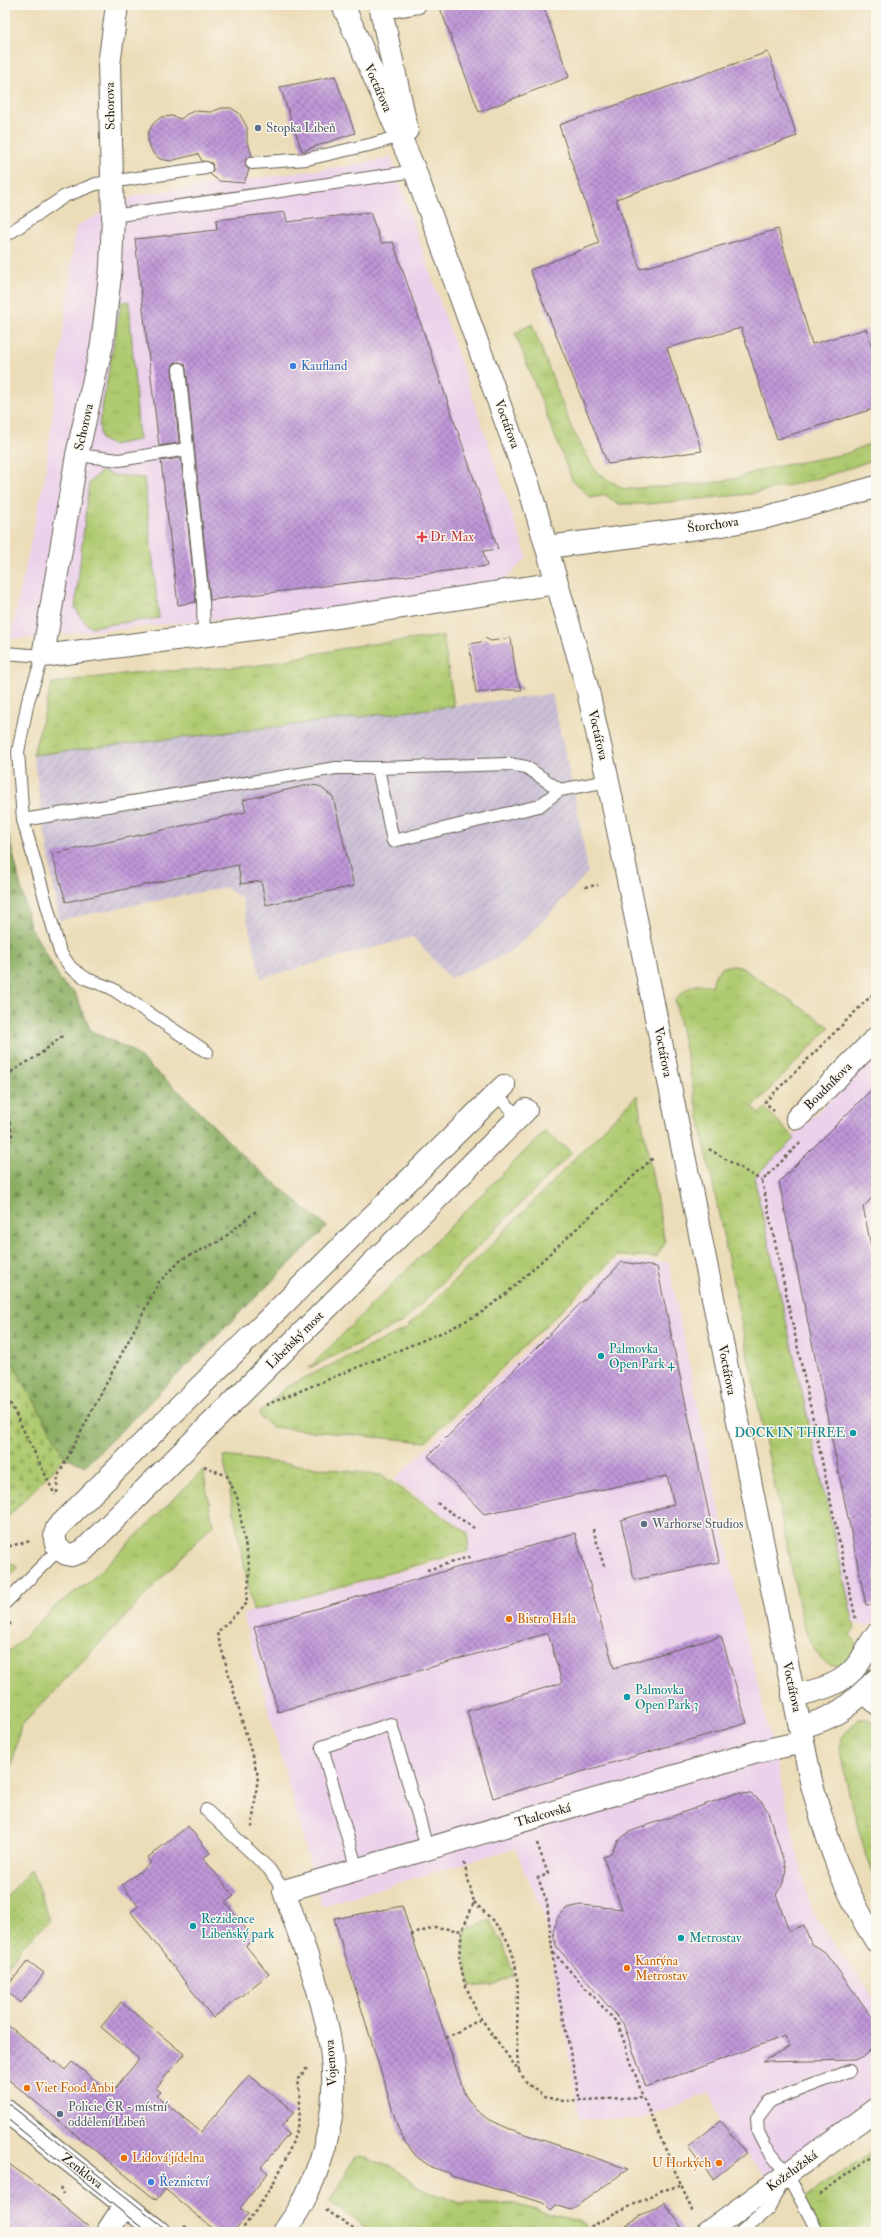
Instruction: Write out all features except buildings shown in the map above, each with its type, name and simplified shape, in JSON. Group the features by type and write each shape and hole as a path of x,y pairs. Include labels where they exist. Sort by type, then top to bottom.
{"street":[{"name":"Schorova","path":"42,656 77,455 102,344 111,267 113,216 109,64 117,5"},
{"name":"Voctářova","path":"342,5 415,170 528,484 587,687 608,781 801,1735 825,1834 837,1869 850,1896 876,1941"},
{"name":"Voctářova","path":"381,9 415,170"},
{"name":"Štorchova","path":"547,547 722,525 767,517 876,487"},
{"path":"42,656 293,624 557,584"},
{"name":"Boudníkova","path":"797,1118 876,1038"},
{"path":"58,1550 55,1544 54,1534 57,1528 500,1090"},
{"name":"Libeňský most","path":"58,1550 64,1554 71,1555 83,1551 522,1114"},
{"path":"793,1696 824,1689 837,1683 858,1664 876,1636"},
{"name":"Tkalcovská","path":"284,1891 757,1752 801,1735 822,1722 868,1702 876,1680"},
{"name":"Vojenova","path":"284,1891 327,2021 334,2073 332,2111 325,2146 304,2200 284,2232"},
{"name":"Koželužská","path":"702,2225 787,2174 876,2109"},
{"name":"Zenklova","path":"5,2110 159,2232"},
{"path":"107,2232 125,2205"}],"lane":[{"path":"381,9 419,7"},
{"path":"252,163 307,159 373,144 400,136"},
{"path":"5,236 64,196 111,180 206,168"},
{"path":"113,216 415,170"},
{"path":"179,369 203,601 204,635"},
{"path":"77,455 119,460 187,449"},
{"path":"5,653 42,656"},
{"name":"Schorova","path":"42,656 28,701 18,752 23,820 60,952 71,968 87,979 111,988 207,1052"},
{"path":"23,820 336,768 509,764 526,767 560,790"},
{"path":"378,768 393,842 539,806 560,790 608,781"},
{"path":"500,1090 522,1114"},
{"path":"5,1603 58,1550"},
{"path":"357,1870 322,1746 391,1724 427,1849"},
{"path":"206,1810 269,1870 284,1891"},
{"path":"818,2232 787,2174 765,2146 758,2132 757,2118 770,2100 849,2071"},
{"path":"741,2232 768,2209 787,2174"}],"path":[{"path":"585,887 598,885"},
{"path":"5,1093 11,1072 39,1055 65,1034"},
{"path":"5,1061 11,1072"},
{"path":"5,1098 12,1135 5,1153"},
{"path":"762,1181 803,1140"},
{"path":"706,1147 762,1181 856,1623"},
{"path":"262,1407 448,1330 481,1313 507,1293 653,1158"},
{"path":"5,1392 57,1499 58,1476 159,1282 182,1259 220,1241 256,1211"},
{"path":"200,1464 226,1476 237,1497 250,1571 246,1604 218,1634 258,1776 252,1830"},
{"path":"437,1503 474,1528"},
{"path":"593,1529 604,1566"},
{"path":"5,1551 10,1546"},
{"path":"427,1570 472,1556"},
{"path":"534,1837 548,1874 538,1878 547,1902 552,1951 580,2101"},
{"path":"463,1859 474,1902 500,1930 513,1958 518,2001 516,2050 520,2072"},
{"path":"474,1902 462,1931 459,1956 464,1980 481,2019 528,2084 544,2097 564,2101 643,2096"},
{"path":"411,1934 435,1928 462,1931"},
{"path":"552,1951 618,2024 643,2096 680,2186 702,2225"},
{"path":"446,2038 481,2019"},
{"path":"240,2232 261,2204 284,2159 297,2124 300,2107 298,2079 310,2064"},
{"path":"818,2196 876,2153"},
{"path":"580,2232 660,2191 680,2186"},
{"path":"324,2209 359,2232"}],"shaded area":[{"path":"391,157 527,558 488,594 10,639 45,476 76,226 137,195 367,163"},
{"path":"552,694 580,823 588,872 531,934 515,948 499,958 450,978 413,937 261,978 242,899 225,887 59,920 33,755"},
{"path":"876,1055 876,1619 868,1627 826,1614 752,1176"},
{"path":"618,1260 668,1262 741,1614 812,1913 876,2000 876,2093 765,2178 720,2121 710,2092 642,2119 580,2119 545,1918 515,1848 321,1906 243,1614 468,1554 470,1533 394,1480"}],"green space":[{"path":"129,301 139,440 112,445 101,439 99,425 121,302"},
{"path":"532,324 572,429 596,472 624,489 705,484 734,479 763,469 845,454 876,441 876,459 817,479 750,494 648,504 617,504 606,495 591,498 572,480 515,333"},
{"path":"102,471 113,475 144,478 159,618 90,627 81,618 75,607 89,483"},
{"path":"443,636 454,706 33,755 52,683 131,673 255,666 355,646"},
{"path":"5,828 7,828 30,926 63,984 75,993 91,1031 130,1049 184,1096 246,1159 327,1227 85,1466 65,1457 5,1349"},
{"path":"732,965 742,968 830,1027 753,1107 759,1114 765,1108 795,1139 754,1177 855,1629 850,1635 859,1646 845,1663 837,1666 830,1665 823,1661 813,1646 803,1624 675,1000 687,989 696,985 701,984 712,986 718,971 724,967"},
{"path":"637,1095 665,1243 656,1257 617,1256 426,1442 271,1427 258,1414 286,1387 405,1329 484,1252"},
{"path":"544,1132 572,1152 403,1322 309,1368"},
{"path":"5,1349 65,1457 5,1520"},
{"path":"223,1456 381,1475 468,1533 468,1551 253,1611"},
{"path":"203,1470 213,1524 21,1726 5,1795 5,1655 59,1603 88,1583"},
{"path":"12,1563 18,1568 5,1581 5,1569"},
{"path":"858,1719 867,1719 876,1723 876,1880 859,1832 839,1748 842,1737"},
{"path":"31,1869 50,1920 22,1947 5,1969 5,1899"},
{"path":"489,1920 502,1941 514,1976 493,1985 471,1987 467,1972 464,1949 466,1934 468,1927 475,1927"},
{"path":"876,2149 876,2232 818,2232 804,2198"},
{"path":"362,2156 392,2167 417,2186 459,2203 518,2205 583,2223 589,2232 371,2232 330,2201 354,2158"}],"tram line":[{"path":"5,2101 170,2232"},
{"path":"5,2117 147,2232"}],"place":[{"name":"Stopka Libeň","path":"258,128"},
{"name":"Kaufland","path":"293,366"},
{"name":"Dr. Max","path":"422,537"},
{"name":"Palmovka Open Park 4","path":"601,1356"},
{"name":"DOCK IN THREE","path":"853,1433"},
{"name":"Warhorse Studios","path":"644,1524"},
{"name":"Bistro Hala","path":"509,1619"},
{"name":"Palmovka Open Park 3","path":"627,1697"},
{"name":"Rezidence Libeňský park","path":"193,1926"},
{"name":"Metrostav","path":"681,1938"},
{"name":"Kantýna Metrostav","path":"627,1968"},
{"name":"Viet Food Anbi","path":"27,2088"},
{"name":"Policie ČR - místní oddělení Libeň","path":"60,2114"},
{"name":"Lidová jídelna","path":"124,2158"},
{"name":"U Horkých","path":"719,2163"},
{"name":"Řeznictví","path":"151,2182"}]}
